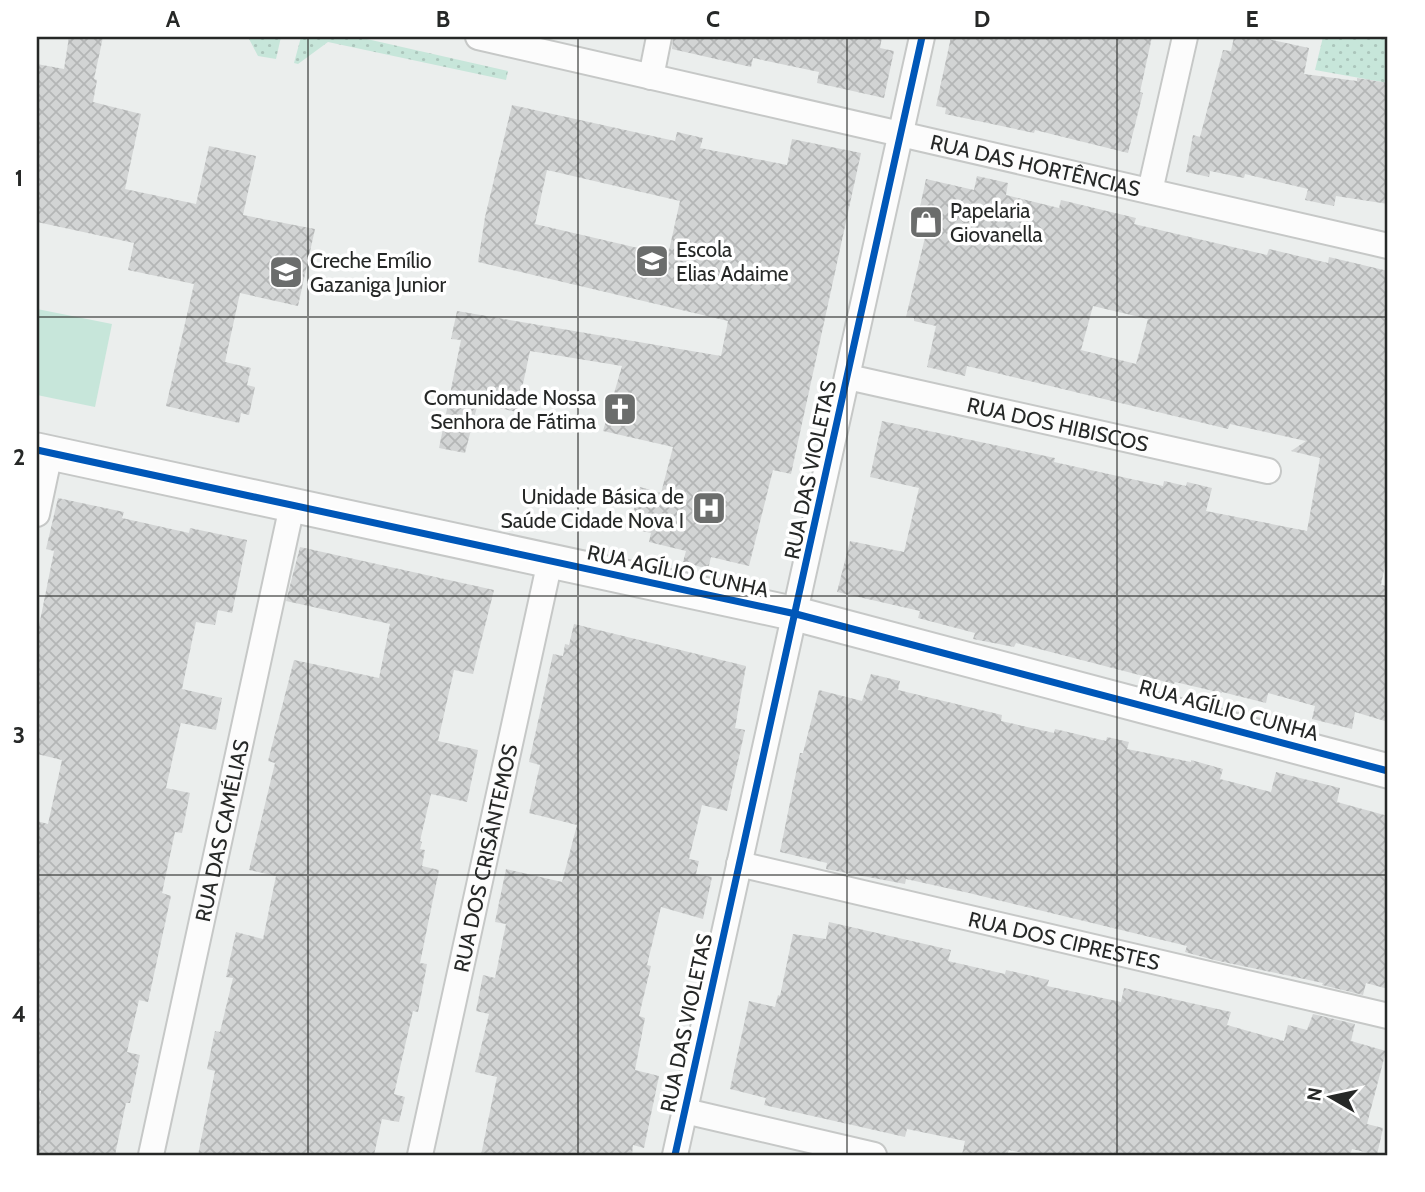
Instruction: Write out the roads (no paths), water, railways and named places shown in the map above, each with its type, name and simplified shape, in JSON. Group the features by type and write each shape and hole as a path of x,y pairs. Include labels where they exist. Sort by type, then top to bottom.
{"main road":[{"name":"RUA AGÍLIO CUNHA","path":"43,452 796,614 1388,771"}],"street":[{"name":"RUA DAS HORTÊNCIAS","path":"478,37 1388,246"},
{"path":"651,77 659,37"},
{"name":"RUA DAS VIOLETAS","path":"675,1155 922,37"},
{"path":"1150,191 1185,37"},
{"name":"RUA DOS HIBISCOS","path":"848,377 1268,471"},
{"path":"37,514 43,452"},
{"name":"RUA DAS CAMÉLIAS","path":"151,1155 292,506"},
{"name":"RUA DOS CRISÂNTEMOS","path":"420,1155 550,561"},
{"name":"RUA DOS CIPRESTES","path":"739,864 1388,1016"},
{"path":"685,1111 874,1155"}],"place":[{"name":"Papelaria Giovanella","path":"926,222"},
{"name":"Escola Elias Adaime","path":"652,261"},
{"name":"Creche Emílio Gazaniga Junior","path":"286,272"},
{"name":"Comunidade Nossa Senhora de Fátima","path":"620,409"},
{"name":"Unidade Básica de Saúde Cidade Nova I","path":"709,508"}]}
